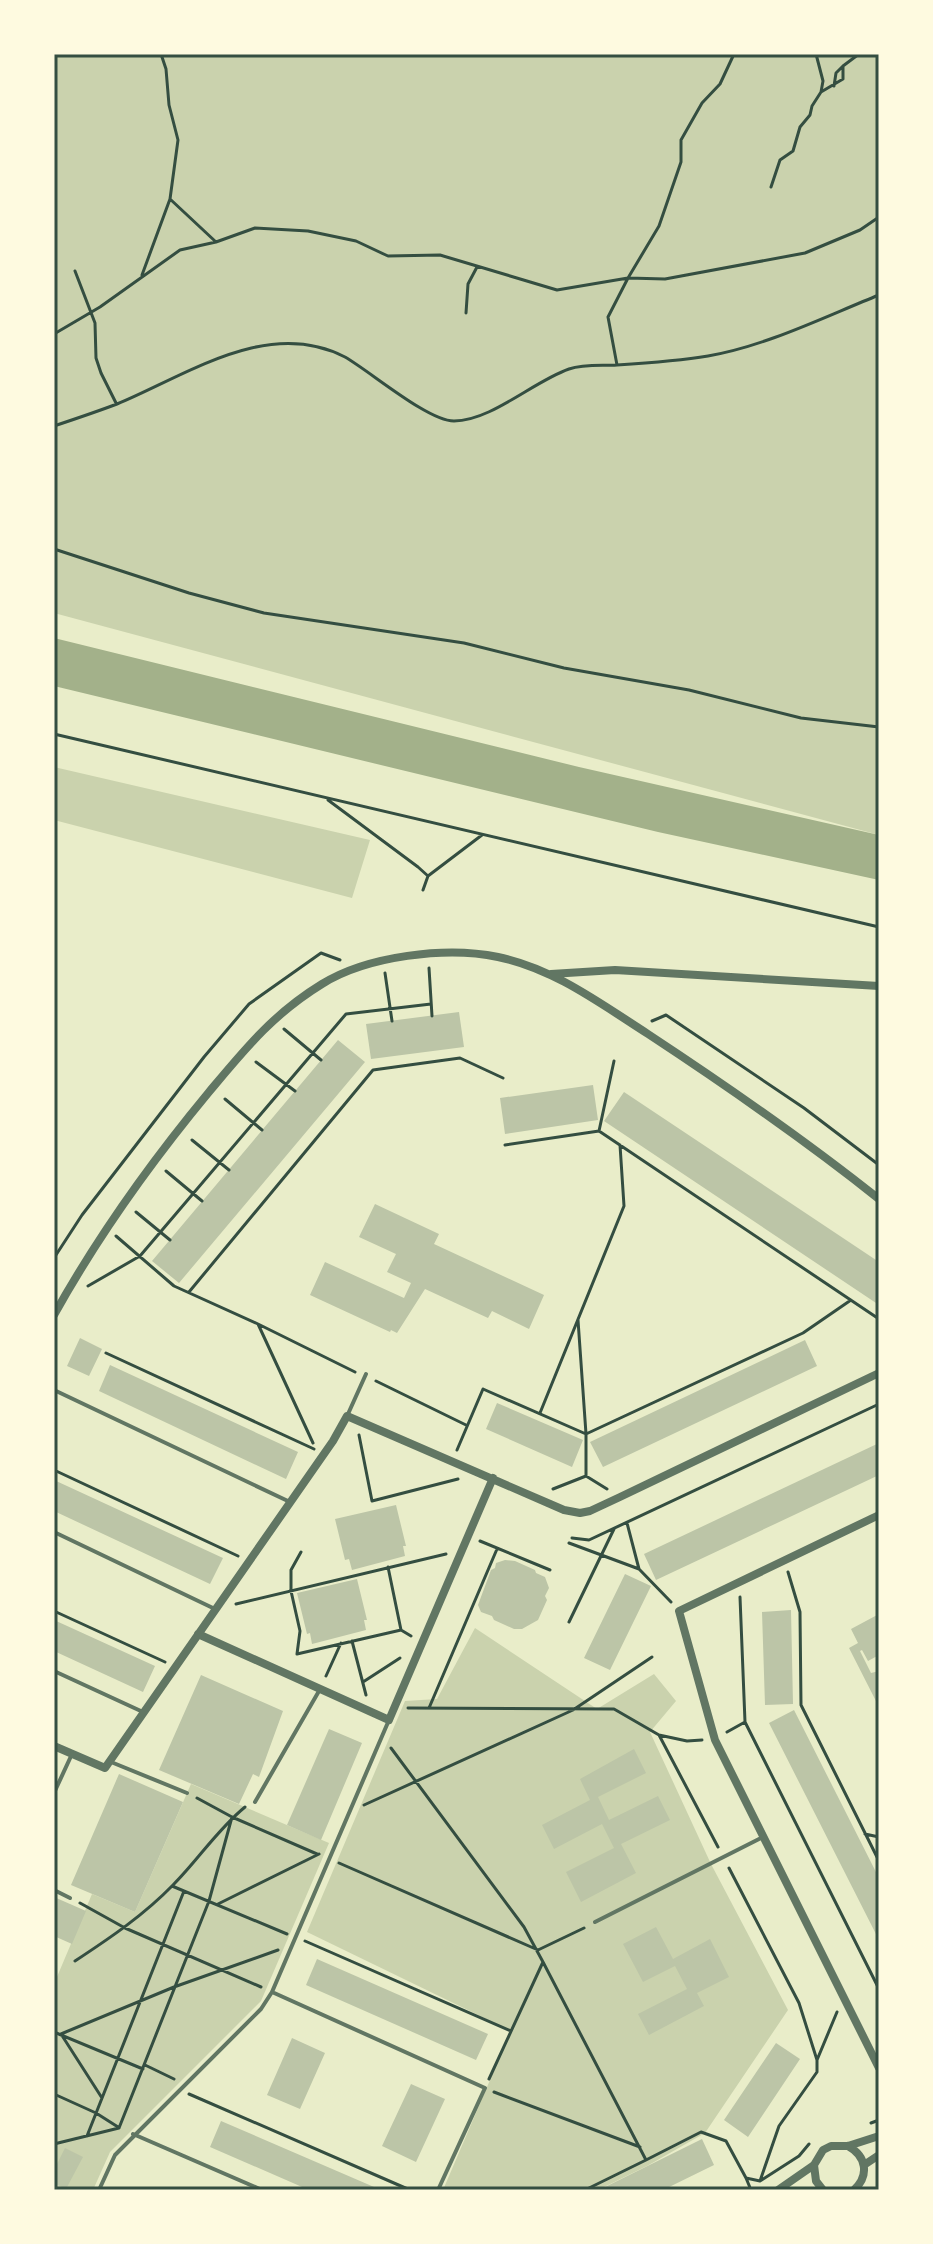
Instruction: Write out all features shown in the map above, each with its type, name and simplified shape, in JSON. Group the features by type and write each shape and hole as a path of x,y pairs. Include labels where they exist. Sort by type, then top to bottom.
{"street":[{"path":"54,1315 126,1201 179,1129 273,1018 324,982 384,960 427,953 497,957 550,974 674,1052 823,1154 879,1199"},
{"path":"550,974 615,970 879,986"},
{"path":"54,1746 105,1768 333,1441 347,1416 564,1510 580,1513 620,1497 879,1373"},
{"path":"198,1634 389,1720 493,1478"},
{"path":"879,1515 679,1611 715,1740 879,2068"},
{"path":"819,2189 813,2173 817,2157 831,2146 848,2146 879,2136"},
{"path":"848,2146 861,2157 864,2165 859,2188"},
{"path":"864,2165 879,2155"},
{"path":"778,2190 814,2165"}],"lane":[{"path":"347,1416 366,1375"},
{"path":"54,1390 290,1502"},
{"path":"54,1532 215,1609"},
{"path":"54,1671 144,1713"},
{"path":"255,1802 320,1689"},
{"path":"99,2190 115,2155 133,2134 261,2009 272,1992 389,1720"},
{"path":"54,1793 72,1754"},
{"path":"110,1761 187,1793"},
{"path":"595,1922 763,1837"},
{"path":"54,1890 70,1898"},
{"path":"272,1992 485,2088 438,2190"},
{"path":"133,2134 262,2190"}],"path":[{"path":"142,275 170,199 178,140 161,54"},
{"path":"617,365 608,317 659,226 681,162 681,140 702,103 720,84 734,54"},
{"path":"771,187 780,160 793,151 800,127 810,115 821,92 823,81 816,54"},
{"path":"821,92 843,79 843,66 859,54"},
{"path":"170,199 216,242"},
{"path":"54,334 180,250 216,242 255,228 308,231 356,241 388,256 440,255 557,290 628,278 665,279 805,253 860,230 879,217"},
{"path":"466,313 468,284 477,267"},
{"path":"75,271 95,323 96,358 117,404"},
{"path":"54,426 117,404 227,355 281,343 303,343 328,349 435,417 451,421 484,413 571,368 675,362 713,355 770,338 879,295"},
{"path":"54,549 189,593 264,613 464,643 564,668 689,690 801,718 879,727"},
{"path":"54,734 879,927"},
{"path":"326,798 428,876"},
{"path":"423,890 428,876 482,835"},
{"path":"429,966 432,1016"},
{"path":"385,973 392,1021"},
{"path":"84,1289 140,1256 346,1014 431,1004"},
{"path":"648,1022 666,1015 804,1108 879,1165"},
{"path":"284,1029 321,1060"},
{"path":"189,1292 373,1070 460,1058 503,1078"},
{"path":"599,1131 614,1061"},
{"path":"256,1062 295,1091"},
{"path":"225,1099 262,1130"},
{"path":"505,1145 599,1131 879,1319"},
{"path":"192,1140 229,1170"},
{"path":"540,1413 624,1206 620,1145"},
{"path":"166,1171 202,1201"},
{"path":"136,1212 170,1240"},
{"path":"117,1236 174,1286 366,1375"},
{"path":"452,1461 483,1389 586,1434 803,1333 851,1300"},
{"path":"578,1318 586,1476"},
{"path":"106,1353 317,1450 258,1324"},
{"path":"373,1380 467,1426"},
{"path":"679,1611 639,1569 570,1541 589,1540 614,1529 879,1404"},
{"path":"359,1433 372,1501 481,1473"},
{"path":"54,1470 249,1561"},
{"path":"586,1476 620,1497"},
{"path":"533,1496 586,1476"},
{"path":"627,1523 639,1569"},
{"path":"569,1622 614,1529"},
{"path":"467,1536 550,1570"},
{"path":"429,1708 497,1549"},
{"path":"215,1609 461,1550"},
{"path":"301,1552 291,1570 291,1591 300,1631 297,1654 401,1630 422,1643 363,1682"},
{"path":"785,1560 800,1612 801,1705 879,1861"},
{"path":"388,1567 401,1630"},
{"path":"740,1582 745,1722 879,1989"},
{"path":"54,1611 175,1667"},
{"path":"352,1641 369,1711"},
{"path":"320,1689 341,1643"},
{"path":"348,1813 573,1710 652,1657"},
{"path":"659,1735 687,1741 715,1740 745,1722"},
{"path":"382,1736 524,1927 646,2160"},
{"path":"187,1793 232,1817 319,1854"},
{"path":"75,1961 125,1928 172,1886 232,1817 255,1802"},
{"path":"119,2128 209,1901 232,1817"},
{"path":"865,1834 879,1837"},
{"path":"313,1867 319,1854"},
{"path":"218,1905 319,1854"},
{"path":"328,1858 538,1950 595,1922"},
{"path":"172,1886 511,2031"},
{"path":"87,2136 184,1891"},
{"path":"70,1898 125,1928 262,1987 258,1994"},
{"path":"272,1962 285,1933"},
{"path":"61,2034 174,1987 278,1950"},
{"path":"543,1962 485,2088 640,2147"},
{"path":"817,2060 843,1996"},
{"path":"54,2032 175,2079"},
{"path":"61,2034 102,2098"},
{"path":"178,2090 410,2190"},
{"path":"54,2094 96,2113 119,2128"},
{"path":"54,2144 119,2128"},
{"path":"585,2190 701,2132 726,2141 751,2190"},
{"path":"746,2178 760,2181"},
{"path":"879,2180 879,2186"}],"shaded area":[{"path":"54,54 879,54 879,835 54,613"},
{"path":"54,638 579,767 879,835 879,880 658,832 54,686"},
{"path":"54,767 370,840 352,898 54,820"},
{"path":"475,1628 597,1709 654,1674 676,1701 650,1732 711,1864 788,2010 705,2133 598,2190 443,2190 511,2031 307,1932 405,1701 437,1699"},
{"path":"191,1784 329,1843 261,2001 110,2152 93,2190 54,2190 54,1984 92,1894 135,1912"}],"building":[{"path":"459,1012 464,1047 371,1059 366,1024"},
{"path":"338,1040 365,1062 179,1283 152,1261"},
{"path":"593,1085 598,1120 505,1134 500,1098"},
{"path":"624,1092 879,1262 879,1305 604,1121"},
{"path":"375,1204 439,1234 434,1244 544,1295 529,1329 492,1311 488,1318 425,1289 397,1333 390,1332 310,1295 325,1262 404,1298 411,1283 387,1272 396,1254 359,1237"},
{"path":"80,1338 102,1349 89,1376 67,1366"},
{"path":"805,1340 817,1366 603,1467 590,1442"},
{"path":"110,1365 298,1452 286,1479 99,1391"},
{"path":"497,1403 583,1440 572,1467 486,1429"},
{"path":"879,1443 879,1475 656,1580 644,1554"},
{"path":"54,1480 223,1558 210,1584 54,1511"},
{"path":"396,1505 406,1546 403,1546 405,1556 352,1570 349,1559 345,1560 335,1519"},
{"path":"505,1560 535,1570 545,1577 549,1588 538,1620 522,1629 514,1629 494,1620 481,1612 478,1605 491,1570 496,1563"},
{"path":"625,1574 651,1586 610,1670 584,1658"},
{"path":"357,1579 367,1620 364,1620 366,1630 312,1644 297,1593"},
{"path":"791,1610 793,1704 765,1705 762,1612"},
{"path":"879,1614 879,1655 868,1661 860,1651 871,1673 879,1671 879,1707 849,1648 858,1643 851,1629"},
{"path":"54,1620 155,1666 143,1692 54,1651"},
{"path":"201,1675 283,1711 259,1777 253,1774 239,1804 159,1770"},
{"path":"794,1710 879,1878 879,1940 769,1723"},
{"path":"329,1729 362,1743 321,1840 287,1825"},
{"path":"634,1749 646,1773 598,1797 609,1820 658,1796 670,1820 621,1844 636,1873 581,1902 566,1872 614,1848 602,1824 554,1849 542,1825 590,1800 580,1779"},
{"path":"119,1774 183,1802 135,1912 71,1885"},
{"path":"54,1897 86,1911 72,1944 54,1936"},
{"path":"656,1927 673,1959 710,1939 729,1977 697,1993 704,2006 649,2035 638,2014 687,1989 675,1966 643,1982 623,1944"},
{"path":"317,1959 488,2034 476,2060 306,1985"},
{"path":"292,2038 325,2053 300,2109 267,2095"},
{"path":"776,2043 800,2059 748,2137 724,2120"},
{"path":"411,2084 445,2099 416,2162 382,2146"},
{"path":"221,2121 381,2190 309,2190 210,2147"},
{"path":"702,2139 714,2165 663,2190 599,2190"},
{"path":"65,2148 83,2157 66,2189 54,2183 54,2170"}]}
